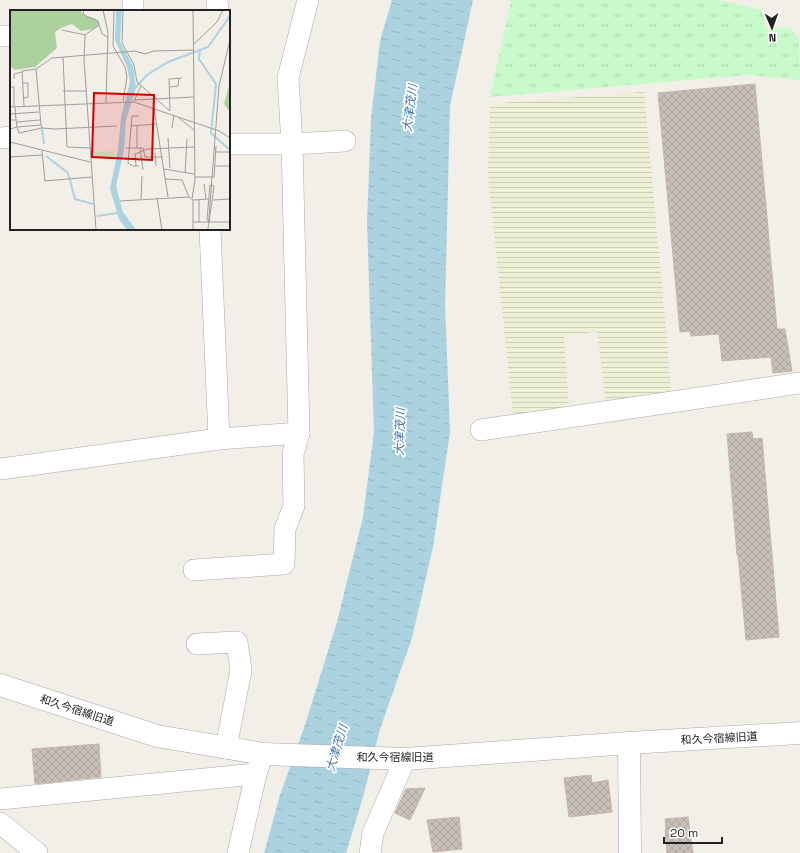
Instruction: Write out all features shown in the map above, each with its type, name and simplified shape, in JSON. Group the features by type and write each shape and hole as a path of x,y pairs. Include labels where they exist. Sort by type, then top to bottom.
{"street":[{"path":"132,0 133,10"},
{"path":"217,0 218,10"},
{"path":"194,570 284,564 285,529 294,506 293,454 299,433 292,144 288,78 308,0"},
{"path":"230,144 292,144 345,141"},
{"path":"210,230 219,439"},
{"path":"481,430 800,383"},
{"path":"0,469 219,439 299,433"},
{"path":"197,644 237,642 241,670 226,748"},
{"name":"和久今宿線旧道","path":"0,685 157,736 226,748 260,764 405,759 800,733"},
{"path":"630,743 630,853"},
{"path":"370,853 373,833 405,759"},
{"path":"0,799 260,764 238,853"},
{"path":"0,823 37,853"}],"green space":[{"path":"511,0 717,0 764,10 765,28 790,27 799,38 800,80 748,75 490,97"},
{"path":"644,92 671,392 606,405 597,331 564,337 569,411 513,414 488,175 490,104"}],"water":[{"name":"大津茂川","path":"392,0 473,0 450,106 445,305 450,432 433,547 412,638 380,729 364,794 346,853 264,853 280,795 305,725 337,622 363,517 374,432 367,223 371,119 380,41"}],"building":[{"path":"755,84 777,329 785,329 792,371 773,373 771,357 722,361 719,334 691,336 690,331 680,332 658,93"},
{"path":"752,432 753,439 762,438 779,637 746,640 727,434"},
{"path":"99,744 101,777 35,784 32,749"},
{"path":"591,775 592,783 608,780 612,812 569,817 564,778"},
{"path":"425,788 410,820 395,813 406,789"},
{"path":"459,817 462,849 433,852 427,820"},
{"path":"688,817 693,853 667,853 665,819"}]}
